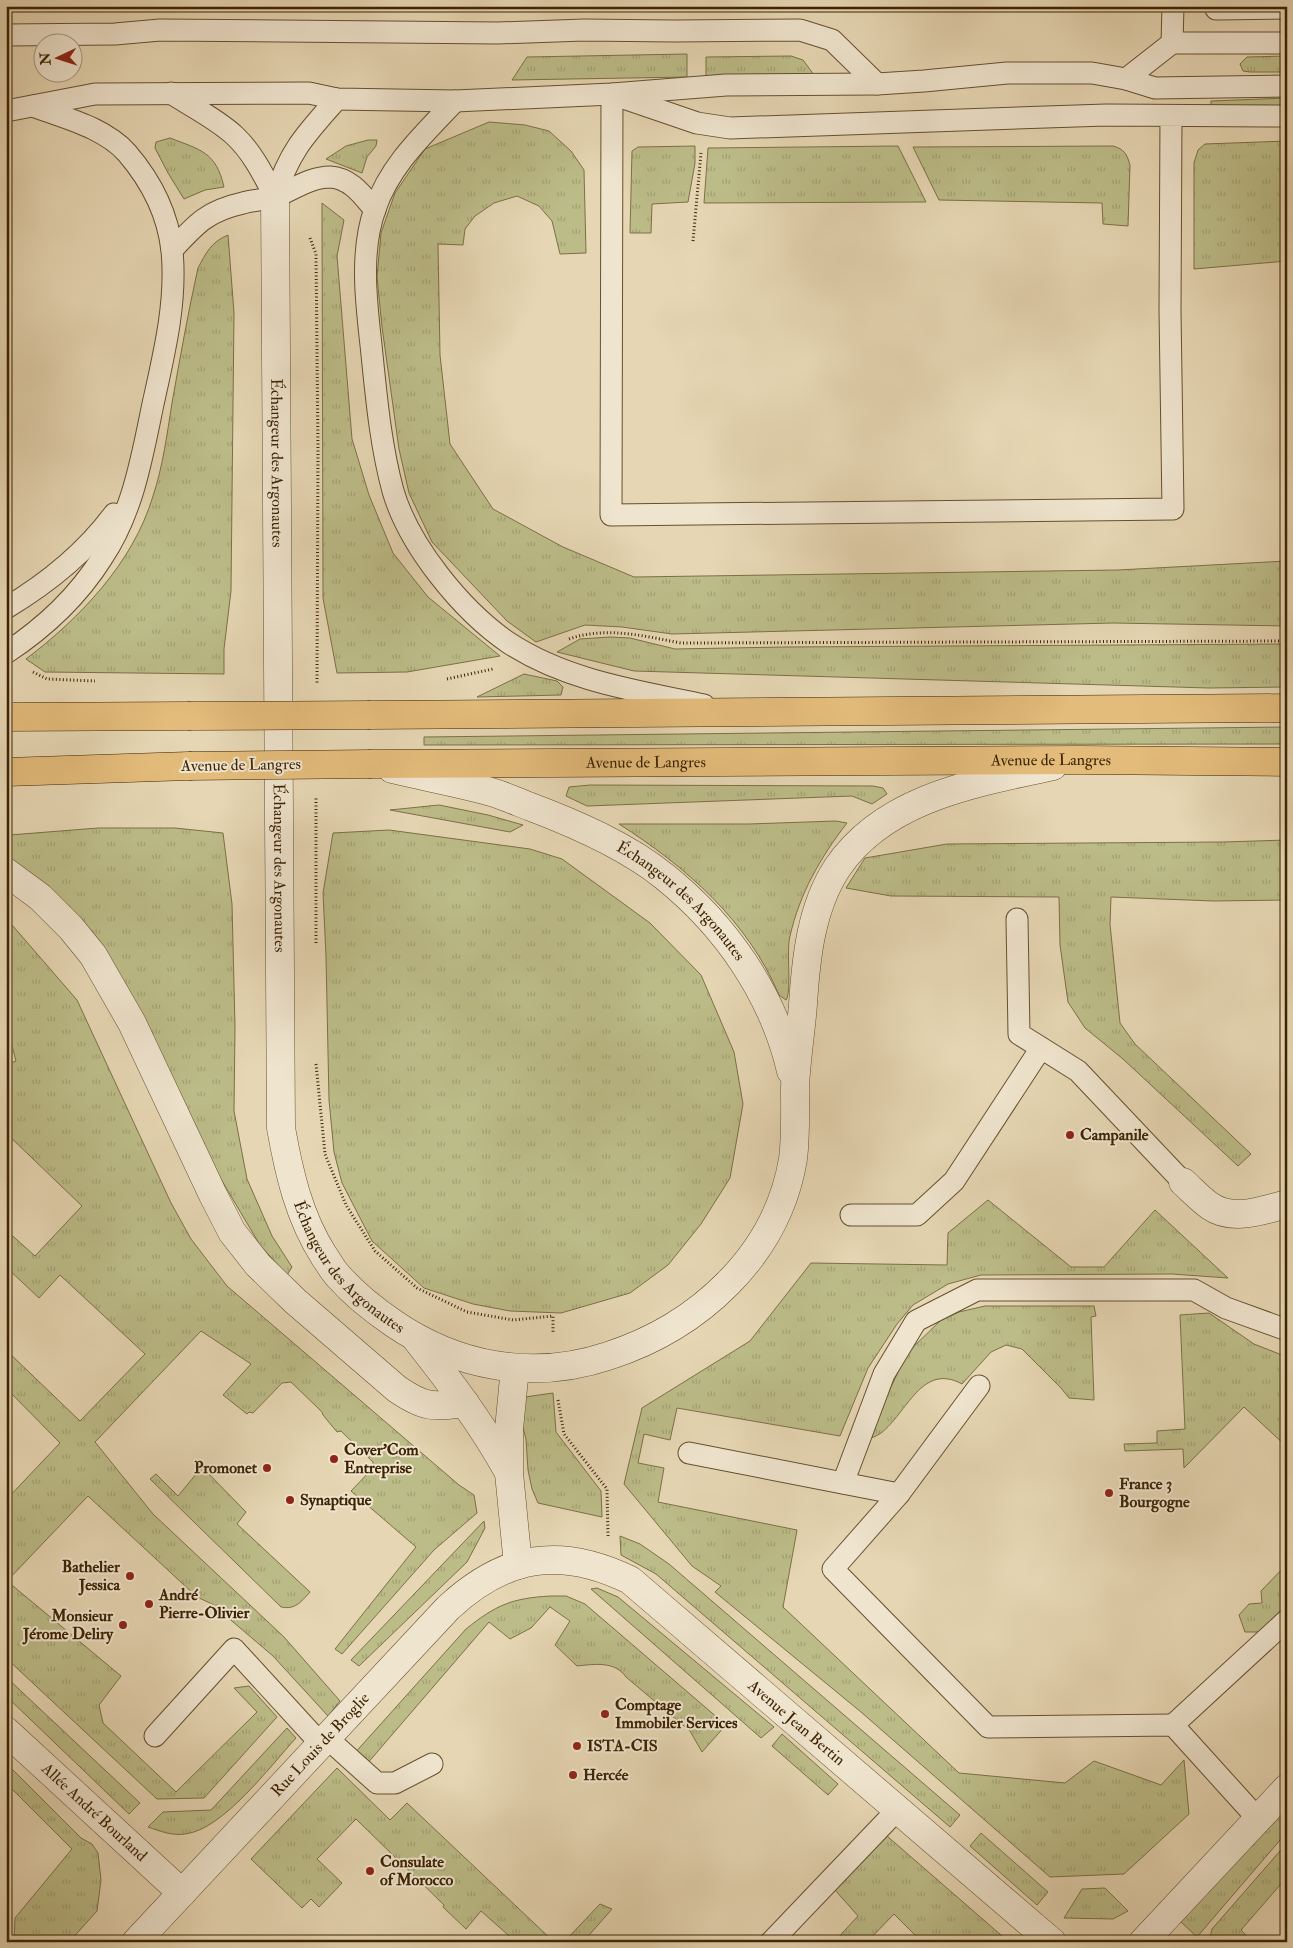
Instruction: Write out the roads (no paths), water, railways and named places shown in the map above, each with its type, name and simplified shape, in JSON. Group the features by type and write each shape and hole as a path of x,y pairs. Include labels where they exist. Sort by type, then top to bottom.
{"main road":[{"path":"6,717 1287,708"},
{"name":"Avenue de Langres","path":"6,772 188,766 371,764 1081,760 1287,762"}],"street":[{"name":"Échangeur des Argonautes","path":"274,197 281,1128 290,1177 298,1202 316,1243 338,1276 378,1313 416,1339 486,1365 515,1368 554,1368 599,1360 630,1349 663,1334 692,1315 720,1293 740,1270 776,1215 787,1184 793,1158 796,1122 795,1088 806,960 811,936 828,885 852,848 884,821 909,807 937,795 987,780 1081,760"},
{"name":"Échangeur des Argonautes","path":"371,764 492,792 576,824 624,850 664,876 696,904 721,930 743,961 774,1020 787,1054 795,1088"},
{"path":"6,872 40,897 71,928 93,955 132,1023 228,1225 258,1265 295,1301 397,1389 428,1406 465,1403"},
{"path":"1183,1182 1208,1205 1218,1211 1235,1215 1287,1204"},
{"name":"Échangeur des Argonautes","path":"416,1339 465,1403 492,1442 509,1473"},
{"name":"Échangeur des Argonautes","path":"515,1368 509,1429 509,1473 518,1565"},
{"name":"Avenue Jean Bertin","path":"518,1565 549,1559 581,1562 611,1571 630,1580 650,1595 1052,1942"},
{"name":"Rue Louis de Broglie","path":"136,1942 448,1608 464,1593 482,1581 518,1565"},
{"name":"Allée André Bourland","path":"6,1731 182,1893"},
{"path":"1143,1942 1287,1788"}],"lane":[{"path":"1172,43 1173,6"},
{"path":"1216,8 1287,8"},
{"path":"6,35 115,34 160,30 315,33 800,30 832,40 877,84"},
{"path":"1126,79 1172,43 1287,43"},
{"path":"6,111 95,94 309,93 337,99 455,101 612,94 726,85 877,84 1007,73 1092,73 1126,79 1155,88 1287,86"},
{"path":"171,93 234,135 253,158 274,197"},
{"path":"612,94 697,123 730,128 1106,115 1287,116"},
{"path":"612,94 612,516 1174,509 1170,311 1171,116"},
{"path":"1106,115 1138,107 1149,97"},
{"path":"274,197 283,172 295,149 337,99"},
{"path":"455,101 403,156 392,172 375,210 369,233 367,312 381,432 394,492 411,532 435,571 457,597 509,643 532,656 553,666 610,684 739,712"},
{"path":"6,653 49,620 69,600 103,557 115,534 136,484 161,369 174,291 172,250 167,225 157,198 145,176 125,151 107,136 33,106"},
{"path":"172,250 196,223 212,212 274,197 313,179 331,177 355,186 375,210"},
{"path":"6,608 59,572 98,536 136,484"},
{"path":"1017,919 1019,1034 1078,1071 1183,1182"},
{"path":"851,1215 918,1215 954,1181 1042,1048"},
{"path":"843,1483 884,1374 916,1321 977,1290 1194,1290 1226,1308 1287,1330"},
{"path":"979,1386 898,1494 833,1569 988,1728 1173,1725 1287,1620"},
{"path":"690,1453 898,1494"},
{"path":"156,1736 234,1649 324,1741 377,1783 395,1783 432,1764"},
{"path":"1173,1725 1258,1819"},
{"path":"771,1942 898,1809"}],"place":[{"name":"Campanile","path":"1070,1135"},
{"name":"Cover'Com Entreprise","path":"334,1459"},
{"name":"Promonet","path":"267,1468"},
{"name":"France 3 Bourgogne","path":"1109,1493"},
{"name":"Synaptique","path":"290,1500"},
{"name":"Bathelier Jessica","path":"130,1576"},
{"name":"André Pierre-Olivier","path":"149,1604"},
{"name":"Monsieur Jérome Deliry","path":"123,1625"},
{"name":"Comptage Immobiler Services","path":"605,1714"},
{"name":"ISTA-CIS","path":"577,1746"},
{"name":"Hercée","path":"573,1775"},
{"name":"Consulate of Morocco","path":"370,1871"}]}
